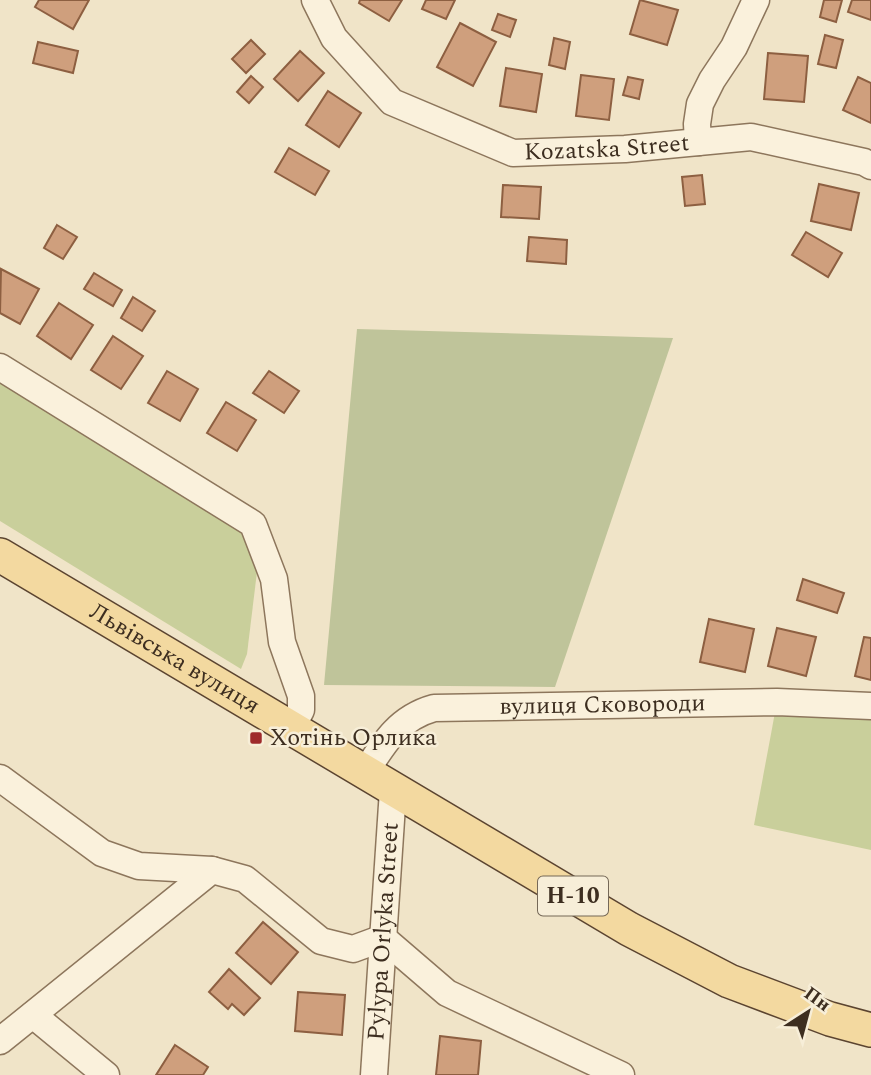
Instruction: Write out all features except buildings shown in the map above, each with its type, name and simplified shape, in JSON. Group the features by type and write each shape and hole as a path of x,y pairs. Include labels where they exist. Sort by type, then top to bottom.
{"main road":[{"name":"Львівська вулиця","path":"0,555 628,929 729,981 830,1019 871,1030"}],"street":[{"name":"Kozatska Street","path":"315,0 334,38 393,102 513,153 625,149 751,137 864,162 871,166"},
{"path":"698,142 700,104 734,47 756,0"},
{"path":"0,367 253,524 274,579 282,642 301,696 301,710 291,729"},
{"name":"вулиця Сковороди","path":"365,773 384,743 403,722 419,712 433,708 777,702 871,706"},
{"path":"0,778 102,853 139,866 212,870 245,878 321,941 353,948 383,938 447,993 621,1075"},
{"name":"Pylypa Orlyka Street","path":"374,1075 393,790"},
{"path":"0,1041 212,870"},
{"path":"33,1015 106,1075"}],"green space":[{"path":"357,329 673,338 555,687 324,685"},
{"path":"0,382 261,539 247,654 241,669 0,521"},
{"path":"779,691 871,709 871,850 754,825"}],"place":[{"name":"Хотінь Орлика","path":"256,738"}]}
